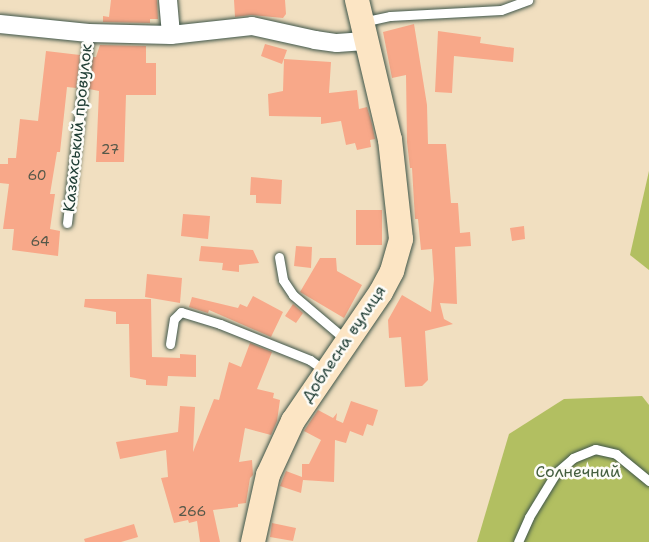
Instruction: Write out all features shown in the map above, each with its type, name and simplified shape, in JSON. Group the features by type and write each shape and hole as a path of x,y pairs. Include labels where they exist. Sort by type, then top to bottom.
{"street":[{"path":"168,0 171,35"},
{"name":"Казахський провулок","path":"0,24 89,33 171,35 252,26 315,40 361,21"},
{"name":"Доблесна вулиця","path":"253,542 268,476 293,421 381,292 392,271 401,239 390,140 361,21"}],"lane":[{"path":"361,21 400,15 501,10 528,0"},
{"name":"Казахський провулок","path":"67,223 89,33"},
{"path":"279,257 283,280 293,296 348,342"},
{"path":"170,345 174,319 181,312 220,324 310,360 327,372"},
{"path":"518,542 529,517 556,473 573,458 595,448 616,454 649,481"}],"green space":[{"path":"649,171 649,270 630,255"},
{"name":"Солнечний","path":"642,396 649,405 649,542 477,542 509,434 564,399"}],"building":[{"path":"111,0 157,0 158,19 150,19 150,23 103,22 103,16 109,17"},
{"path":"234,0 285,0 286,14 283,18 251,15 235,17"},
{"path":"414,24 427,105 428,144 446,144 451,203 458,203 460,233 470,232 471,246 455,247 457,304 440,303 444,319 453,324 425,331 428,380 422,386 405,387 401,337 389,338 388,320 402,295 431,312 434,279 432,249 421,250 418,219 415,219 412,168 410,168 407,142 406,75 392,78 383,32"},
{"path":"438,31 481,37 480,43 514,48 513,62 454,56 452,93 435,92"},
{"path":"265,44 287,50 282,64 261,56"},
{"path":"100,45 146,46 146,63 156,63 156,95 126,95 124,162 96,162 99,91 89,89 93,57 96,57"},
{"path":"46,51 80,55 76,88 67,87 60,152 57,152 50,194 55,194 50,229 60,231 58,256 12,250 14,229 3,229 9,184 0,183 0,164 8,164 8,158 16,158 20,119 38,121"},
{"path":"284,59 331,62 329,93 357,90 359,109 367,107 372,124 375,139 370,140 371,147 357,150 355,143 346,145 341,121 321,124 321,117 269,116 268,94 283,91"},
{"path":"251,177 282,180 281,204 256,203 256,195 250,195"},
{"path":"356,210 382,210 382,245 356,245"},
{"path":"183,214 210,216 208,239 181,236"},
{"path":"524,226 525,239 512,241 510,228"},
{"path":"201,246 253,250 259,263 239,265 239,272 222,270 223,263 199,261"},
{"path":"296,246 312,247 311,268 294,266"},
{"path":"320,258 336,258 337,271 362,285 344,318 300,292"},
{"path":"147,274 182,278 180,303 145,297"},
{"path":"253,296 283,312 271,337 209,310 208,313 189,307 192,297 238,308 240,304 247,307"},
{"path":"85,299 151,299 152,357 180,358 180,354 196,355 196,377 168,376 167,386 146,385 146,380 130,377 129,324 116,324 116,312 84,307"},
{"path":"293,304 303,313 296,323 285,316"},
{"path":"250,343 272,352 257,389 274,393 273,398 280,400 277,421 271,435 245,428 239,462 252,460 253,475 250,478 246,503 238,504 238,507 213,510 220,542 200,542 197,521 174,523 161,478 168,477 166,450 120,459 116,442 178,432 180,406 195,407 193,452 214,399 219,400 229,362 241,367"},
{"path":"351,401 378,410 373,426 367,424 363,436 350,431 346,443 335,440 334,482 303,480 301,493 280,486 286,471 302,477 302,464 309,464 321,440 304,431 318,410 333,418 337,413 336,420 343,423"},
{"path":"272,523 296,528 293,541 270,537"},
{"path":"134,524 138,537 121,542 85,542 84,539"}]}
